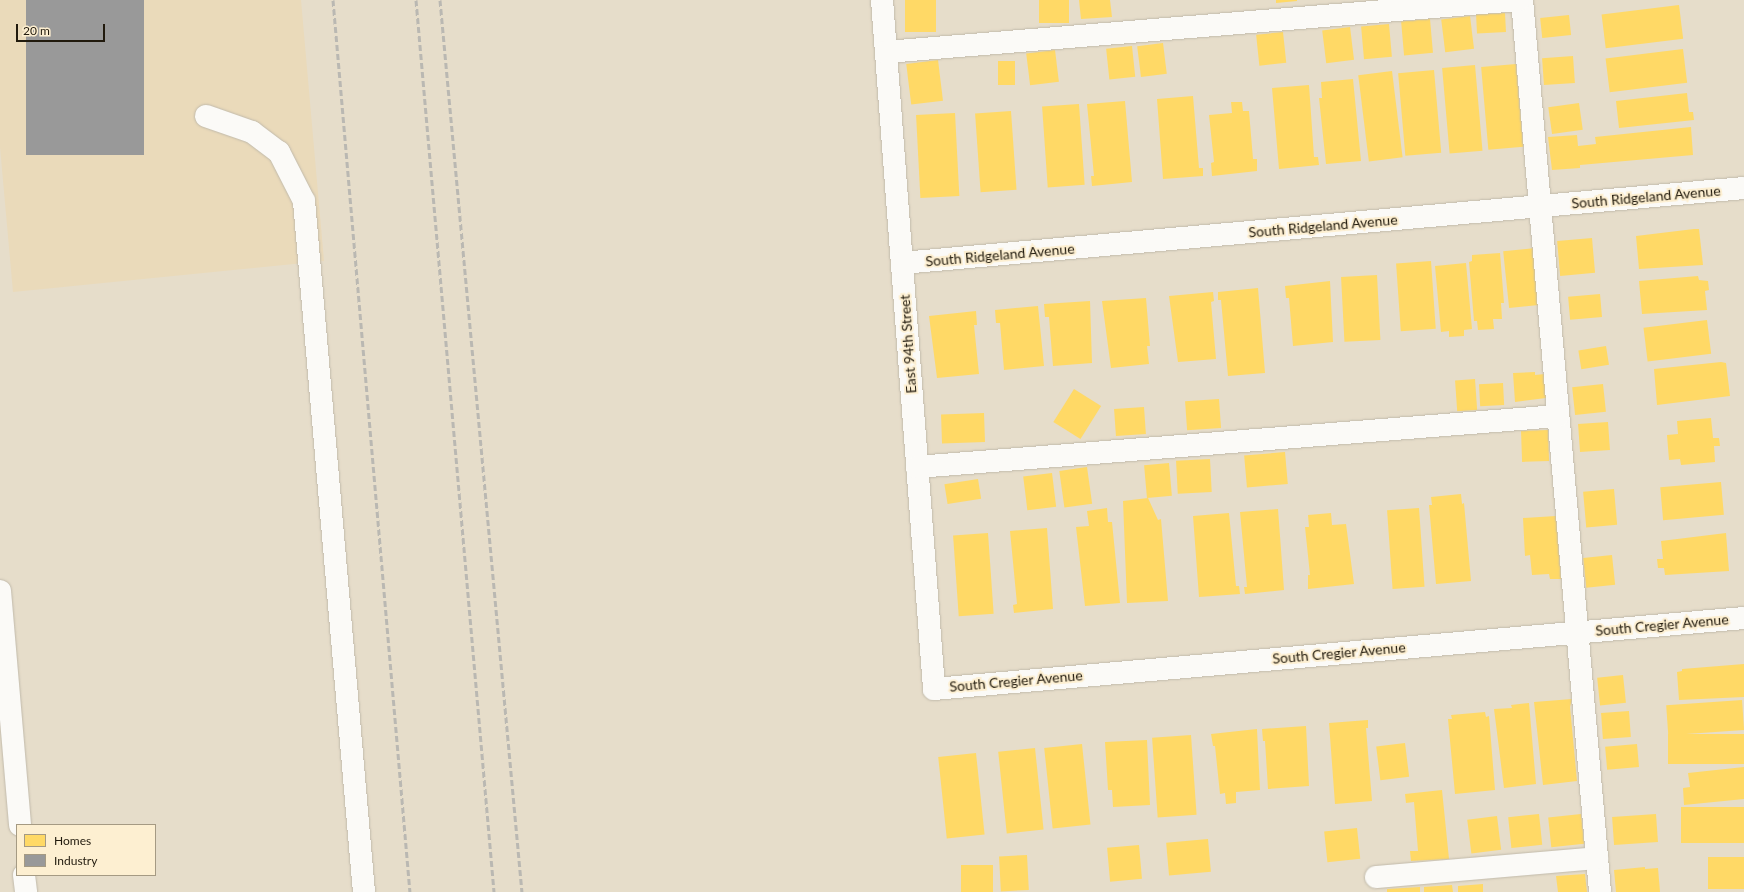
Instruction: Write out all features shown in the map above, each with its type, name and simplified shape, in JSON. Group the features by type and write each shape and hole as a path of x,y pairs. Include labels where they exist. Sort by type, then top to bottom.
{"street":[{"name":"East 94th Street","path":"882,0 934,689"},
{"path":"886,52 1520,0 1540,206 1600,892"},
{"path":"206,116 252,132 279,152 304,201 364,892"},
{"name":"South Ridgeland Avenue","path":"902,263 1744,188"},
{"path":"917,467 1558,416"},
{"path":"0,591 20,824"},
{"name":"South Cregier Avenue","path":"934,689 1744,618"},
{"path":"1376,877 1597,858"},
{"path":"24,876 26,892"}],"shaded area":[{"path":"0,0 301,0 324,261 13,292 0,147"}],"building: Homes":[{"path":"905,0 936,0 936,32 905,32"},
{"path":"1039,0 1069,0 1069,23 1039,23"},
{"path":"1079,0 1110,0 1112,17 1081,19"},
{"path":"1276,0 1297,0 1297,1 1276,3"},
{"path":"1679,5 1683,39 1606,48 1602,15"},
{"path":"1505,13 1506,32 1477,33 1476,15"},
{"path":"1569,15 1571,35 1542,38 1540,18"},
{"path":"1470,16 1474,49 1445,52 1441,20"},
{"path":"1430,19 1433,53 1404,55 1401,22"},
{"path":"1389,24 1392,57 1364,59 1361,26"},
{"path":"1350,27 1354,60 1326,63 1322,30"},
{"path":"1283,32 1286,63 1259,66 1256,35"},
{"path":"1163,43 1167,74 1141,77 1137,46"},
{"path":"1132,46 1135,77 1109,80 1106,49"},
{"path":"1683,49 1687,83 1610,92 1606,59"},
{"path":"1055,50 1059,82 1030,85 1026,54"},
{"path":"1573,56 1575,83 1544,85 1542,58"},
{"path":"938,60 943,101 911,105 906,64"},
{"path":"998,61 1015,61 1015,85 998,85"},
{"path":"1516,64 1523,147 1488,150 1481,67"},
{"path":"1475,65 1482,151 1450,154 1442,68"},
{"path":"1434,70 1441,153 1405,156 1398,73"},
{"path":"1392,71 1403,157 1369,161 1358,75"},
{"path":"1353,79 1361,161 1326,164 1319,98 1322,98 1321,82"},
{"path":"1309,85 1314,157 1318,157 1319,165 1279,169 1272,88"},
{"path":"1687,93 1689,112 1693,112 1694,120 1619,128 1616,101"},
{"path":"1193,96 1199,168 1203,168 1203,176 1163,179 1157,99"},
{"path":"1125,101 1132,182 1092,186 1091,176 1094,176 1087,104"},
{"path":"1231,102 1242,102 1243,111 1249,111 1253,159 1257,159 1257,171 1212,176 1211,163 1214,162 1209,115 1232,113"},
{"path":"1579,103 1583,130 1552,134 1548,107"},
{"path":"1079,104 1085,185 1048,187 1042,107"},
{"path":"1011,111 1017,190 981,192 975,114"},
{"path":"955,113 959,196 920,198 916,115"},
{"path":"1691,127 1693,155 1580,165 1580,168 1552,170 1548,137 1577,135 1578,146 1596,144 1595,137"},
{"path":"1699,229 1703,265 1639,269 1636,236"},
{"path":"1592,238 1595,273 1560,276 1557,241"},
{"path":"1535,248 1541,305 1509,308 1503,251"},
{"path":"1500,253 1504,303 1501,303 1502,319 1493,319 1494,329 1478,330 1477,321 1474,321 1469,262 1472,261 1472,255"},
{"path":"1431,261 1436,329 1401,331 1396,263"},
{"path":"1466,263 1472,329 1464,330 1464,336 1449,337 1449,331 1441,332 1435,266"},
{"path":"1377,275 1380,340 1344,342 1341,277"},
{"path":"1698,276 1699,280 1708,281 1709,290 1705,291 1707,310 1642,314 1639,281"},
{"path":"1330,281 1333,342 1293,346 1289,298 1286,298 1285,286"},
{"path":"1258,288 1265,373 1228,376 1221,300 1218,300 1218,292"},
{"path":"1213,292 1214,301 1211,302 1216,359 1178,362 1169,296"},
{"path":"1600,294 1602,317 1570,320 1568,297"},
{"path":"1146,298 1150,346 1147,346 1149,364 1111,368 1102,301"},
{"path":"1090,301 1092,363 1053,366 1049,317 1045,317 1044,304"},
{"path":"1038,306 1044,366 1004,370 1000,323 996,323 995,310"},
{"path":"976,311 977,325 974,325 979,374 937,378 929,316"},
{"path":"1707,320 1711,354 1648,362 1643,328"},
{"path":"1606,346 1609,365 1581,369 1578,350"},
{"path":"1721,362 1726,363 1730,396 1657,405 1654,369"},
{"path":"1535,372 1535,375 1545,374 1546,398 1515,402 1513,373"},
{"path":"1475,379 1477,410 1457,411 1455,380"},
{"path":"1503,383 1504,405 1480,406 1479,384"},
{"path":"1603,384 1606,412 1575,415 1572,387"},
{"path":"1074,389 1101,406 1080,439 1053,422"},
{"path":"1219,399 1221,428 1187,430 1185,401"},
{"path":"1144,407 1146,434 1116,436 1114,409"},
{"path":"984,413 985,442 942,443 941,415"},
{"path":"1711,418 1713,438 1719,438 1720,446 1714,446 1715,462 1681,465 1680,459 1669,460 1667,435 1678,434 1677,421"},
{"path":"1608,422 1610,450 1580,452 1578,424"},
{"path":"1548,430 1549,461 1522,462 1521,431"},
{"path":"1285,452 1288,484 1247,487 1244,456"},
{"path":"1210,459 1212,492 1178,494 1176,461"},
{"path":"1169,463 1172,496 1147,498 1144,465"},
{"path":"1087,467 1092,504 1064,508 1059,471"},
{"path":"1052,473 1056,507 1027,510 1023,477"},
{"path":"978,479 981,499 948,504 944,484"},
{"path":"1721,482 1724,515 1663,520 1660,487"},
{"path":"1614,489 1617,525 1586,528 1583,492"},
{"path":"1461,494 1462,504 1464,503 1471,581 1436,584 1429,505 1432,505 1431,497"},
{"path":"1148,498 1158,520 1161,519 1168,601 1127,603 1123,501"},
{"path":"1107,508 1108,522 1112,522 1120,603 1085,606 1076,527 1089,526 1087,511"},
{"path":"1419,508 1425,587 1393,589 1387,510"},
{"path":"1278,509 1284,590 1245,594 1244,587 1247,587 1240,512"},
{"path":"1229,513 1236,586 1239,586 1240,594 1199,597 1193,516"},
{"path":"1331,513 1332,525 1346,524 1354,584 1308,589 1308,575 1310,575 1305,527 1309,527 1308,515"},
{"path":"1556,516 1561,579 1550,579 1549,574 1532,575 1530,555 1525,556 1523,518"},
{"path":"1047,528 1053,609 1014,613 1013,605 1017,604 1010,531"},
{"path":"988,533 994,614 959,616 953,535"},
{"path":"1726,533 1729,571 1665,575 1664,568 1658,568 1657,559 1663,559 1661,541"},
{"path":"1612,555 1615,585 1586,588 1583,558"},
{"path":"1744,664 1744,697 1679,700 1677,672 1682,671 1682,669"},
{"path":"1623,675 1626,703 1600,706 1597,678"},
{"path":"1572,699 1570,707 1577,781 1543,785 1534,702"},
{"path":"1742,700 1744,730 1668,735 1666,705"},
{"path":"1529,703 1536,784 1504,788 1494,709 1512,708 1511,705"},
{"path":"1629,711 1631,737 1603,739 1601,713"},
{"path":"1485,712 1486,717 1489,716 1495,790 1455,794 1448,719 1452,719 1451,715"},
{"path":"1368,720 1368,728 1366,728 1372,801 1335,804 1329,723"},
{"path":"1306,726 1309,786 1268,789 1265,741 1263,741 1262,729"},
{"path":"1257,729 1260,790 1236,792 1236,803 1226,804 1225,793 1220,794 1215,746 1213,746 1211,734"},
{"path":"1668,734 1744,734 1744,764 1668,764"},
{"path":"1191,735 1197,815 1158,818 1152,738"},
{"path":"1147,740 1150,805 1113,807 1112,790 1108,790 1105,742"},
{"path":"1405,743 1409,777 1380,780 1376,747"},
{"path":"1082,744 1090,825 1053,829 1044,748"},
{"path":"1637,744 1639,767 1607,770 1605,747"},
{"path":"1035,748 1044,830 1007,833 998,752"},
{"path":"976,753 985,835 947,839 938,757"},
{"path":"1744,767 1744,799 1684,805 1683,788 1690,787 1688,773"},
{"path":"1442,790 1449,859 1411,861 1410,851 1418,851 1414,802 1406,803 1405,794"},
{"path":"1681,807 1744,807 1744,843 1681,843"},
{"path":"1539,814 1542,845 1511,848 1508,817"},
{"path":"1581,814 1584,844 1551,847 1548,817"},
{"path":"1656,814 1658,842 1614,845 1612,817"},
{"path":"1497,816 1501,850 1471,853 1467,820"},
{"path":"1357,828 1360,859 1327,862 1324,831"},
{"path":"1208,839 1211,872 1169,876 1166,843"},
{"path":"1139,845 1142,879 1110,882 1107,848"},
{"path":"1027,855 1029,890 1001,891 999,856"},
{"path":"1708,857 1744,857 1744,889 1708,889"},
{"path":"961,865 993,865 993,892 961,892"},
{"path":"1645,867 1645,869 1658,868 1660,892 1616,892 1614,870"},
{"path":"1585,874 1587,892 1558,892 1556,876"},
{"path":"1483,884 1483,892 1458,892 1458,886"},
{"path":"1452,885 1453,892 1424,892 1424,887"},
{"path":"1420,887 1420,892 1387,892 1387,889"}],"building: Industry":[{"path":"26,0 144,0 144,155 26,155"}],"railway":[{"path":"333,0 410,892"},
{"path":"416,0 494,892"},
{"path":"440,0 522,892"}]}
